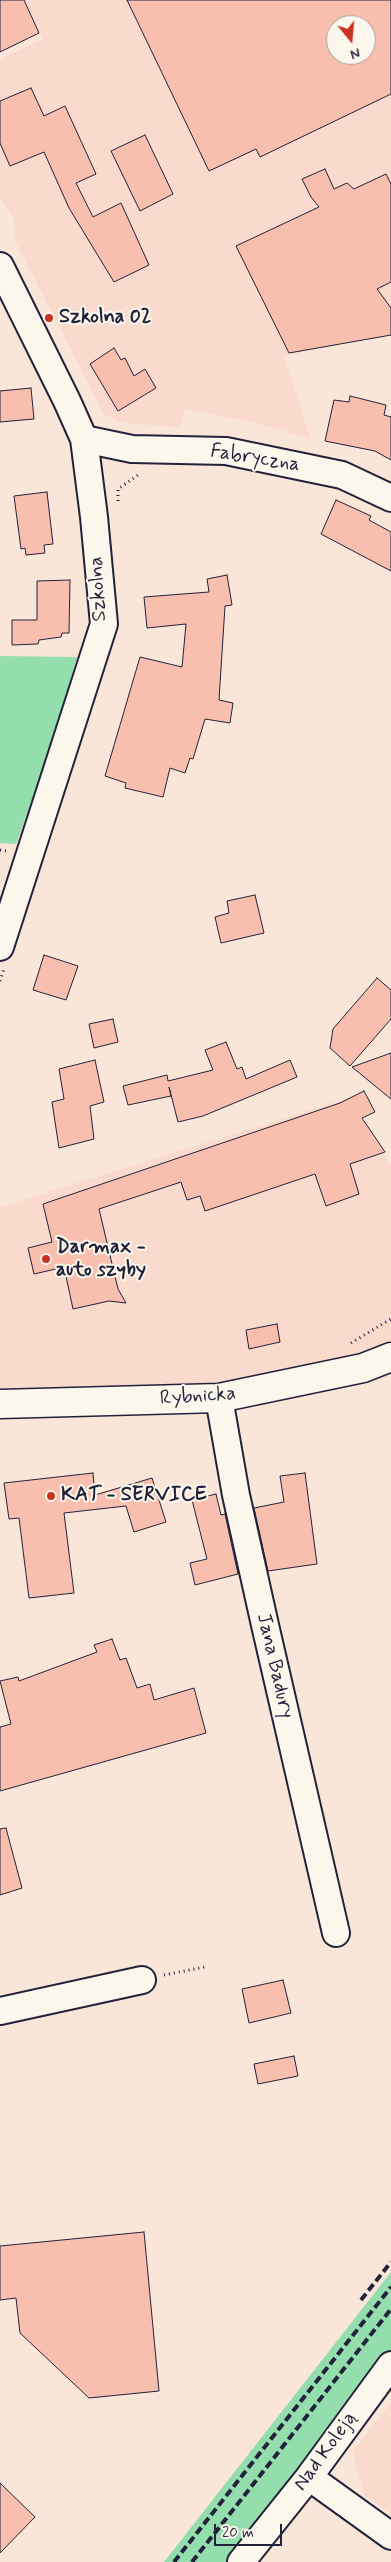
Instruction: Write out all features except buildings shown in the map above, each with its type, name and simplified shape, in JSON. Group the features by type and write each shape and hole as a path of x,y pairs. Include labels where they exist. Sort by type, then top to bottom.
{"street":[{"name":"Szkolna","path":"0,266 84,439 94,517 104,624 0,946"},
{"name":"Fabryczna","path":"84,439 132,449 226,450 342,475 391,498"},
{"name":"Rybnicka","path":"0,1404 219,1398 363,1368 391,1356"},
{"name":"Jana Badury","path":"219,1398 261,1607 336,1933"},
{"path":"0,2010 142,1980"},
{"name":"Nad Koleją","path":"240,2562 309,2477 391,2365"},
{"path":"309,2477 391,2536"}],"path":[{"path":"349,1344 391,1319"},
{"path":"142,1980 205,1967"}],"shaded area":[{"path":"25,0 391,0 391,335 284,355 310,438 247,421 185,409 181,427 124,423 104,414 16,243 14,219 0,198 0,59 43,39"},
{"path":"349,1098 391,1165 391,1345 357,1359 217,1391 0,1395 0,1207"},
{"path":"391,2403 391,2514 364,2495 352,2451"}],"green space":[{"path":"0,656 77,657 50,750 16,844 0,843"},
{"path":"391,2272 391,2353 226,2562 164,2562"}],"railway":[{"path":"361,2300 391,2262"},
{"path":"174,2562 391,2287"},
{"path":"192,2562 391,2309"}],"place":[{"name":"Szkolna 02","path":"49,318"},
{"name":"Darmax - auto szyby","path":"46,1259"},
{"name":"KAT - SERVICE","path":"51,1496"}]}
